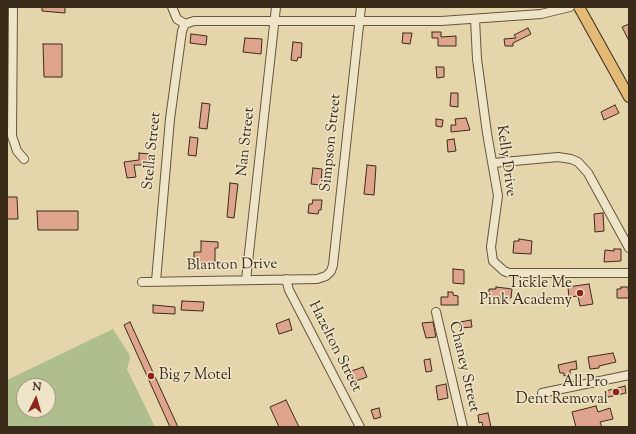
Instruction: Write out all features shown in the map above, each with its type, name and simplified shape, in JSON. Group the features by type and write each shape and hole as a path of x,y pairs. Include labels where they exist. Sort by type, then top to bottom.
{"main road":[{"path":"579,7 629,97"}],"street":[{"path":"13,7 10,48 12,136 17,151 24,159"},
{"path":"172,7 177,18 185,24 194,21 475,19 552,13 570,7"},
{"name":"Nan Street","path":"246,280 276,7"},
{"name":"Simpson Street","path":"323,277 331,271 333,265 362,7"},
{"name":"Kelly Drive","path":"475,19 477,59 498,196 490,254 496,265 509,273 629,273"},
{"name":"Stella Street","path":"156,281 170,119 182,31 185,24"},
{"path":"493,163 558,158 571,159 578,162 588,173 629,248"},
{"name":"Blanton Drive","path":"142,282 286,280 323,277"},
{"name":"Hazelton Street","path":"286,280 289,290 360,427"},
{"name":"Chaney Street","path":"436,312 463,427"},
{"path":"542,393 629,375"}],"green space":[{"path":"113,329 129,354 130,359 127,369 155,427 7,427 7,380"}],"building":[{"path":"42,7 65,7 65,13 42,11"},
{"path":"629,24 629,41 622,27"},
{"path":"528,28 531,34 513,43 513,46 505,46 504,39 516,38 514,35"},
{"path":"432,32 441,32 441,37 456,36 456,46 438,46 438,38 432,38"},
{"path":"403,33 412,33 410,44 402,43"},
{"path":"191,34 207,36 206,45 190,43"},
{"path":"245,38 262,39 261,54 243,52"},
{"path":"293,42 302,43 301,58 298,57 297,61 291,60"},
{"path":"43,44 62,44 62,77 44,77"},
{"path":"436,67 444,67 444,77 437,78"},
{"path":"451,93 458,93 458,107 450,106"},
{"path":"202,103 210,104 207,129 199,128"},
{"path":"615,105 619,113 604,120 601,112"},
{"path":"466,118 470,130 451,132 451,125 456,125 455,119"},
{"path":"436,119 443,120 442,127 436,126"},
{"path":"190,137 198,138 196,156 188,155"},
{"path":"454,139 456,151 448,152 447,140"},
{"path":"139,153 149,154 149,165 134,165 136,177 127,178 124,162 139,160"},
{"path":"367,165 376,166 374,195 364,194"},
{"path":"313,168 322,169 321,185 311,184"},
{"path":"230,183 238,184 234,218 227,217"},
{"path":"7,197 17,197 18,219 7,219"},
{"path":"313,200 322,200 321,210 319,210 318,214 308,213 309,204 312,204"},
{"path":"37,211 78,211 78,230 38,230"},
{"path":"603,213 604,231 595,232 594,214"},
{"path":"519,239 532,241 531,254 513,253 514,241 519,241"},
{"path":"201,241 218,242 218,248 215,248 215,264 194,263 194,252 201,252"},
{"path":"614,249 621,249 621,261 604,262 605,250 614,251"},
{"path":"453,269 464,270 464,284 453,283"},
{"name":"Tickle Me Pink Academy","path":"589,284 593,304 580,306 578,296 569,297 568,287"},
{"path":"496,287 512,289 511,298 489,297 489,289 496,289"},
{"path":"621,287 628,287 629,298 617,298 617,289 621,289"},
{"path":"448,292 453,292 453,295 458,296 458,305 441,305 441,297 448,297"},
{"path":"182,301 204,302 203,311 181,310"},
{"path":"153,305 175,307 175,314 153,313"},
{"path":"289,319 292,330 279,334 276,324"},
{"path":"471,320 472,327 460,328 460,322"},
{"name":"Big 7 Motel","path":"130,322 178,427 170,427 124,325"},
{"path":"433,322 436,337 426,338 422,323"},
{"path":"613,353 616,362 599,366 599,368 590,369 588,357"},
{"path":"430,359 432,371 426,372 424,360"},
{"path":"576,361 577,369 570,370 570,375 564,376 564,373 560,373 558,365"},
{"path":"363,367 367,377 350,383 346,373"},
{"path":"446,384 448,398 438,400 436,386"},
{"name":"All Pro Dent Removal","path":"625,386 626,393 608,397 606,391"},
{"path":"286,400 299,427 279,427 270,407"},
{"path":"596,406 598,412 610,408 613,419 600,422 602,427 576,427 572,412"},
{"path":"379,408 381,417 374,419 371,410"},
{"path":"488,413 491,427 483,427 482,422 479,423 478,415"}],"place":[{"name":"Tickle Me Pink Academy","path":"580,293"},
{"name":"Big 7 Motel","path":"151,376"},
{"name":"All Pro Dent Removal","path":"616,392"}]}
